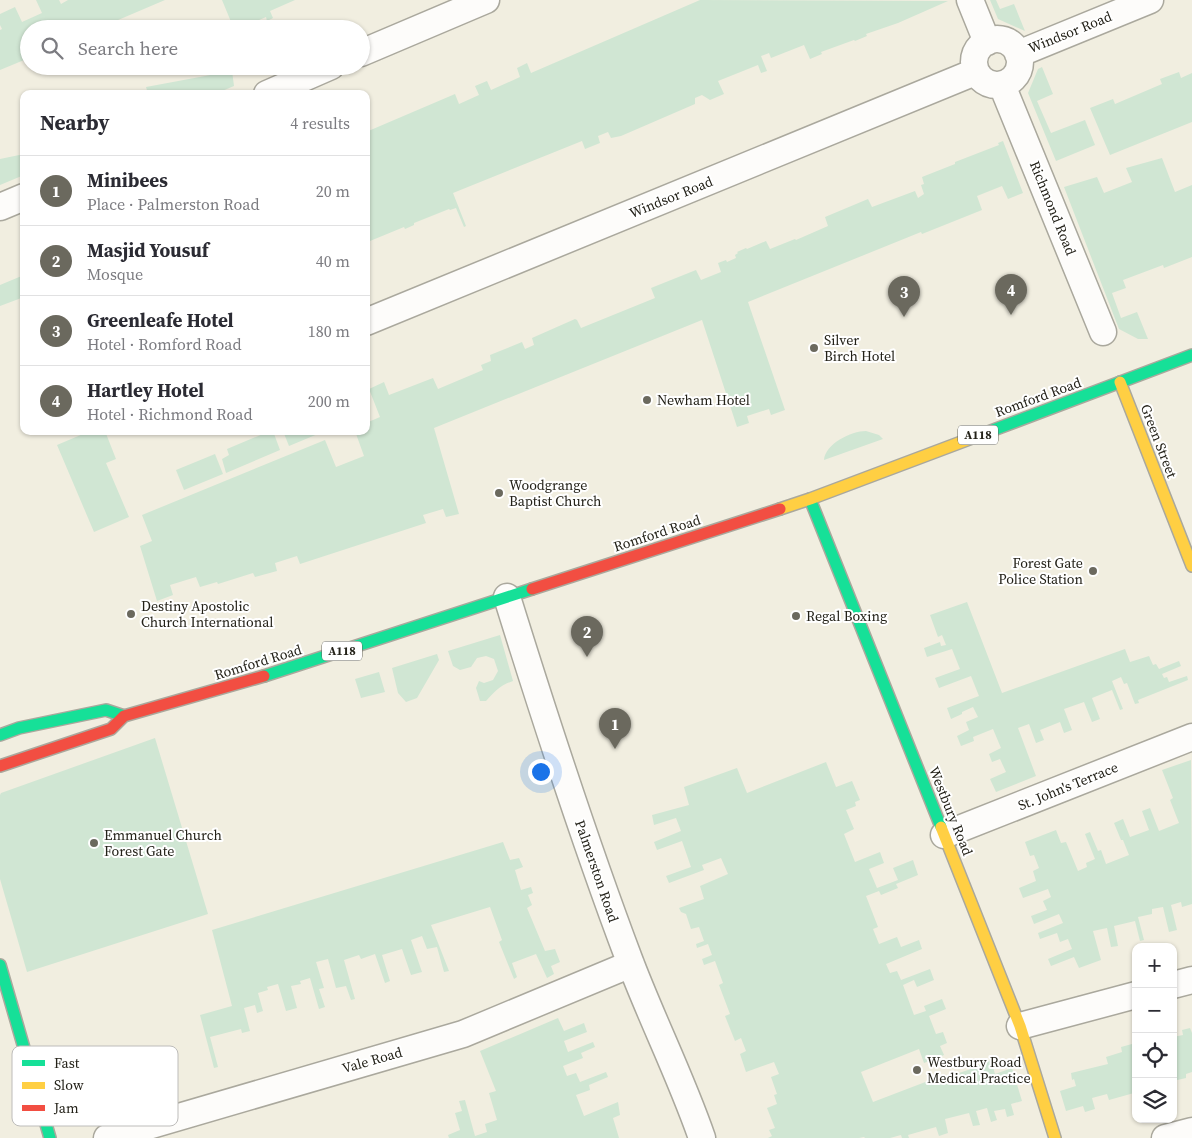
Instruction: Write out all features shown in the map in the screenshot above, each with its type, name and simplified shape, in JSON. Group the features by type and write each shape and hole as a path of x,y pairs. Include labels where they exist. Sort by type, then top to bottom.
{"main road":[{"name":"Romford Road","path":"0,766 111,729 124,716 234,686 810,499 1192,355"},
{"name":"Green Street","path":"1120,382 1191,562"},
{"name":"Westbury Road","path":"810,499 1020,1026 1054,1138"},
{"name":"Romford Road","path":"0,735 19,728 106,710 124,716"},
{"path":"0,965 23,1046"}],"street":[{"path":"370,49 486,0"},
{"path":"970,0 987,42"},
{"name":"Windsor Road","path":"1018,54 1150,0"},
{"path":"994,39 1004,40 1012,45 1018,54 1019,69 1010,82 1002,85 992,85 985,82 975,72 974,56 979,47 987,42 994,39"},
{"name":"Windsor Road","path":"370,320 975,72"},
{"path":"275,90 310,75"},
{"name":"Richmond Road","path":"1002,85 1103,332"},
{"path":"0,207 20,199"},
{"name":"Palmerston Road","path":"507,597 595,869 630,964 702,1138"},
{"name":"St. John's Terrace","path":"944,835 1192,738"},
{"name":"Vale Road","path":"178,1117 463,1034 630,964"},
{"path":"1177,984 1192,980"},
{"path":"1020,1026 1132,996"},
{"name":"Vale Road","path":"106,1138 147,1126"},
{"path":"1165,1138 1192,1131"}],"green space":[{"path":"36,0 59,0 61,4 68,0 165,0 118,20 26,20 42,13"},
{"path":"222,0 295,0 270,11 273,18 269,20 267,20 266,17 259,20 230,20"},
{"path":"700,0 948,1 898,23 866,34 867,36 855,41 821,52 822,54 810,59 804,45 771,58 769,53 761,56 767,71 761,73 758,65 718,81 724,94 710,100 702,95 695,98 695,104 621,136 611,138 608,132 598,136 600,143 585,149 582,141 453,193 466,226 464,227 456,208 449,209 414,223 414,225 405,229 404,227 370,241 370,130 455,94 459,104 479,95 475,86 487,81 491,90 520,77 517,68 527,63 531,73"},
{"path":"990,0 996,0 1000,9 1014,4 1025,31 998,19"},
{"path":"15,7 21,20 20,62 0,70 0,30 2,29 0,14"},
{"path":"1042,67 1053,94 1037,101 1051,133 1085,120 1095,145 1056,161 1028,93 1038,69"},
{"path":"1179,72 1181,78 1192,73 1192,122 1110,155 1090,108 1113,99 1115,104 1162,84 1160,79"},
{"path":"210,75 233,75 234,86 224,90 147,90 146,87"},
{"path":"1003,141 1023,193 1008,199 1002,186 977,196 982,210 922,234 921,232 748,302 785,410 771,415 769,409 747,416 749,423 737,427 702,320 434,428 459,514 446,517 443,509 423,515 426,523 300,564 297,556 275,563 277,571 255,577 253,573 218,584 217,582 200,587 196,577 170,585 173,595 157,601 140,546 152,541 142,515 325,440 336,467 364,456 356,435 370,435 370,421 380,417 370,389 384,382 389,395 433,378 438,389 483,370 481,365 491,361 490,355 522,342 525,349 534,345 532,338 575,319 581,328 655,298 651,288 696,270 701,280 721,272 718,263 736,258 737,252 766,241 770,249 796,240 828,226 825,217 868,199 872,207 915,191 918,198 924,194 921,185 924,184 922,177 999,145 998,143"},
{"path":"20,155 20,177 0,185 0,159"},
{"path":"1162,158 1175,192 1192,185 1192,257 1164,268 1163,265 1123,280 1126,288 1112,293 1121,318 1137,312 1148,339 1138,339 1119,329 1064,187 1097,177 1104,193 1132,182 1126,168"},
{"path":"20,277 20,298 0,306 0,285"},
{"path":"866,431 879,435 883,439 824,460 825,454 834,444 853,433"},
{"path":"81,435 107,435 116,459 106,463 129,517 94,532 57,445"},
{"path":"260,435 274,435 280,450 226,473 222,459 229,455 227,449"},
{"path":"285,435 315,435 289,446"},
{"path":"215,454 223,474 184,490 176,470"},
{"path":"967,602 1002,693 1125,649 1130,662 1149,656 1153,665 1156,664 1159,669 1179,661 1181,666 1162,674 1164,678 1167,677 1169,682 1187,676 1188,680 1138,700 1139,703 1135,704 1127,683 1124,684 1121,677 1112,681 1123,709 1120,710 1112,690 1092,698 1100,719 1092,722 1084,702 1064,709 1072,730 1064,733 1060,722 1040,730 1044,740 1036,743 1029,724 1018,728 1036,776 996,792 990,779 1006,772 1000,759 992,762 989,754 1001,748 993,729 973,737 974,741 961,746 957,736 969,730 966,722 978,717 973,707 951,719 947,708 979,696 971,676 939,688 935,678 960,669 952,649 927,657 924,648 940,642 941,646 946,645 942,635 938,637 930,615"},
{"path":"500,635 513,681 498,689 486,701 480,701 476,688 479,681 484,683 493,680 498,671 494,659 486,656 477,658 471,667 460,670 453,666 448,651"},
{"path":"437,654 439,660 417,698 406,702 398,693 392,668"},
{"path":"379,672 385,692 361,698 355,679"},
{"path":"155,738 208,914 27,972 0,879 1,793"},
{"path":"1191,760 1192,904 1182,907 1181,902 1171,905 1177,930 1169,932 1163,907 1152,909 1152,914 1138,917 1144,940 1140,941 1135,921 1114,926 1118,946 1111,947 1107,928 1093,931 1101,960 1079,968 1074,957 1051,966 1048,959 1072,949 1068,939 1060,942 1057,933 1040,939 1038,933 1063,923 1059,914 1034,924 1031,916 1047,910 1043,901 1051,897 1048,889 1023,898 1019,888 1036,881 1033,871 1039,868 1034,855 1030,856 1025,842 1056,830 1061,843 1066,842 1078,871 1087,867 1086,863 1095,859 1085,834 1090,832 1098,851 1101,850 1106,864 1129,855 1114,823 1123,819 1130,837 1149,830 1142,811 1150,808 1159,831 1179,823 1170,800 1173,798 1162,770"},
{"path":"826,762 836,787 852,781 860,800 855,802 856,806 846,810 854,829 844,834 855,862 880,852 884,863 869,869 877,888 898,880 893,868 913,860 918,875 896,884 898,888 881,895 879,891 866,896 878,927 873,929 879,944 897,937 901,947 919,940 922,949 886,964 890,973 897,971 901,980 930,969 934,980 917,987 914,980 903,985 914,1015 926,1011 924,1006 942,999 946,1009 929,1016 936,1034 943,1032 947,1043 940,1046 944,1055 924,1063 919,1049 861,1072 873,1102 928,1081 929,1083 974,1068 991,1060 995,1074 1012,1068 1022,1101 1011,1104 1014,1115 1007,1117 1005,1109 994,1111 997,1120 991,1122 987,1108 976,1111 980,1125 973,1126 969,1113 945,1119 948,1133 939,1136 936,1127 908,1135 909,1138 902,1138 901,1135 890,1138 768,1138 772,1136 769,1130 775,1128 767,1108 777,1104 774,1095 777,1094 771,1077 779,1074 774,1062 746,1072 740,1054 746,1051 741,1038 735,1041 725,1016 730,1014 719,985 723,983 715,961 704,965 702,959 712,955 708,944 697,948 696,944 704,941 699,927 691,929 686,914 681,912 679,908 704,899 700,886 728,874 721,858 702,865 704,870 669,883 666,876 691,867 682,841 657,850 654,842 681,831 676,818 654,825 652,815 689,805 684,787 737,768 747,793"},
{"path":"503,842 510,860 519,858 523,867 515,870 521,890 531,887 533,893 528,895 532,905 527,908 545,951 555,949 560,962 551,966 554,974 547,978 536,954 512,963 517,977 514,979 499,942 502,940 490,907 431,925 449,971 444,972 437,947 427,949 422,936 411,940 422,972 411,975 402,949 382,955 390,981 385,983 375,954 361,959 359,955 344,960 355,999 351,1000 346,986 336,988 328,959 316,962 324,988 319,989 325,1007 319,1009 310,978 300,981 301,984 291,986 297,1008 286,1011 278,984 267,987 268,990 258,993 263,1011 257,1013 255,1005 244,1008 250,1031 242,1033 241,1029 210,1037 218,1067 214,1068 200,1015 232,1006 212,930"},
{"path":"558,1018 564,1031 584,1023 587,1032 564,1041 568,1052 593,1042 595,1047 581,1053 583,1058 563,1066 567,1076 576,1073 580,1082 606,1072 608,1077 589,1085 590,1090 576,1095 584,1116 618,1102 620,1115 613,1118 619,1138 449,1138 448,1135 460,1130 455,1113 462,1111 459,1101 465,1100 475,1136 487,1132 485,1124 497,1120 489,1093 496,1091 480,1051"},
{"path":"1190,1028 1192,1033 1192,1072 1186,1074 1186,1078 1177,1080 1177,1036 1183,1035 1182,1030"},
{"path":"1132,1044 1132,1094 1109,1100 1107,1094 1092,1098 1095,1109 1085,1112 1083,1106 1066,1111 1060,1091 1076,1086 1074,1079 1072,1080 1071,1073 1108,1064 1106,1057 1122,1052 1121,1047"}],"traffic: fast":[{"path":"988,432 1192,355"},
{"path":"810,499 941,827"},
{"path":"264,676 532,589"},
{"path":"0,735 19,728 106,710 124,716"},
{"path":"0,965 23,1046"},
{"path":"47,1126 50,1138"}],"traffic: slow":[{"path":"1120,382 1192,566"},
{"path":"780,509 988,432"},
{"path":"941,827 1020,1026 1055,1138"}],"traffic: jam":[{"path":"532,589 780,509"},
{"path":"0,766 111,729 124,716 264,676"}],"place":[{"name":"Hartley Hotel","path":"1011,315"},
{"name":"Greenleafe Hotel","path":"904,317"},
{"name":"Silver Birch Hotel","path":"814,348"},
{"name":"Newham Hotel","path":"647,400"},
{"name":"Woodgrange Baptist Church","path":"499,493"},
{"name":"Forest Gate Police Station","path":"1093,571"},
{"name":"Destiny Apostolic Church International","path":"131,614"},
{"name":"Regal Boxing","path":"796,616"},
{"name":"Masjid Yousuf","path":"587,657"},
{"name":"Minibees","path":"615,749"},
{"name":"Emmanuel Church Forest Gate","path":"94,843"},
{"name":"Westbury Road Medical Practice","path":"917,1070"}]}
